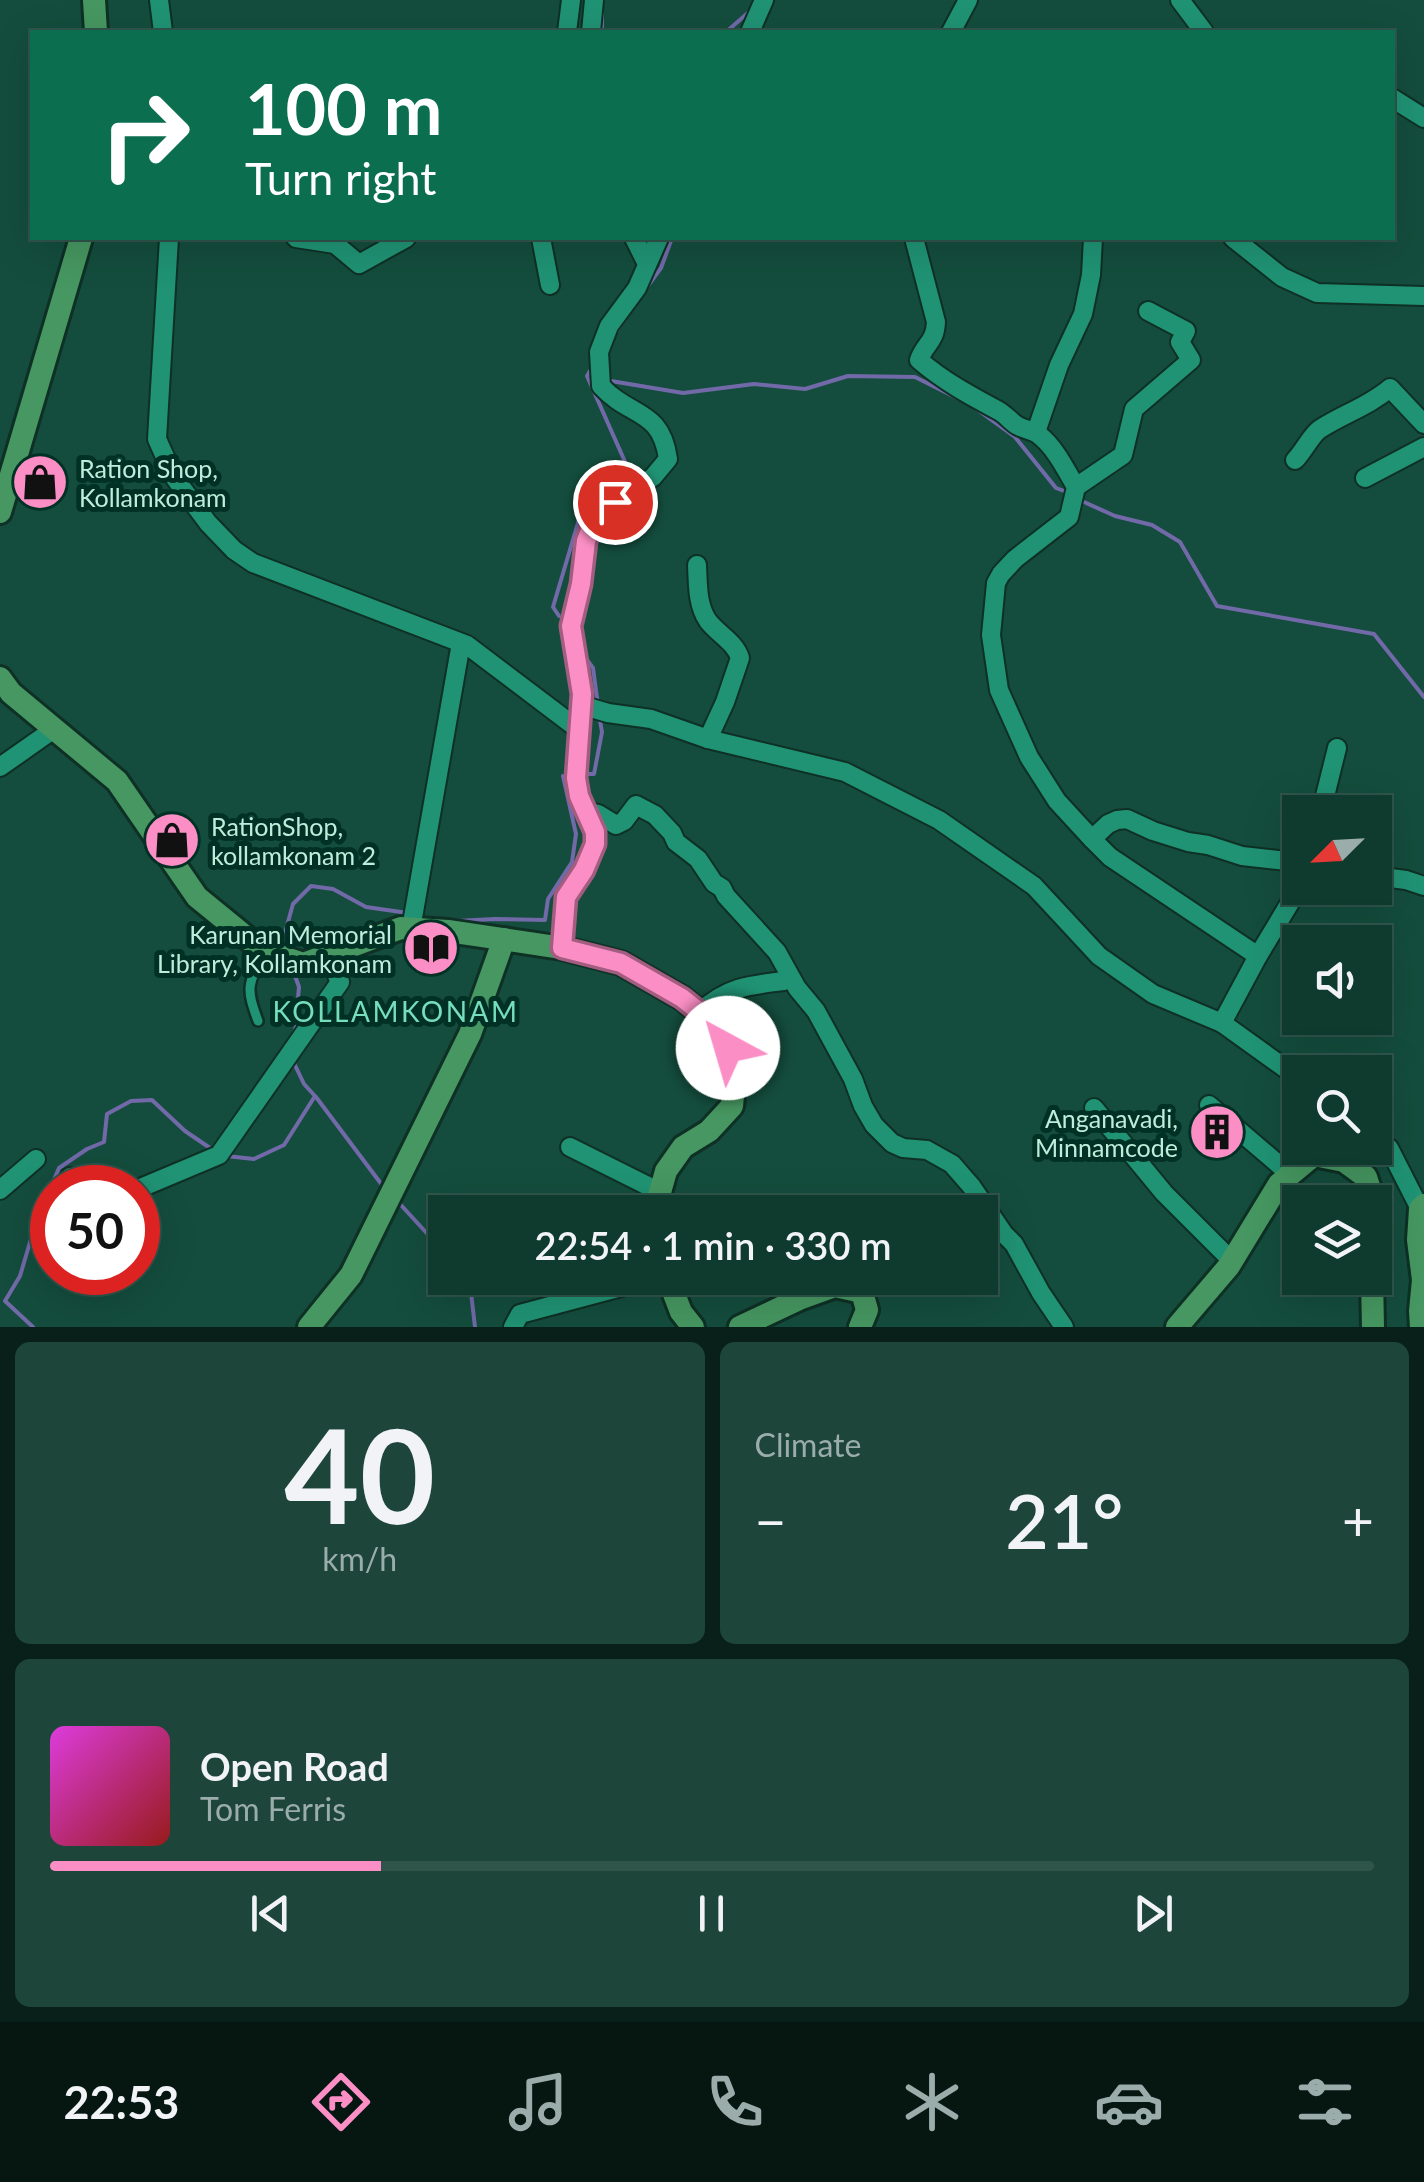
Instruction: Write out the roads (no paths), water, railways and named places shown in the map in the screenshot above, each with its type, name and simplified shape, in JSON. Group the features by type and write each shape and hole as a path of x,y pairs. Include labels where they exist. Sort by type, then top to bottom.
{"main road":[{"path":"94,0 96,30"},
{"path":"0,512 79,240"},
{"path":"0,678 11,692 117,781 197,897 266,951 303,964 401,928 413,919 448,931 562,948 621,963 700,1012 721,1029 736,1067 732,1106 709,1131 683,1148 666,1172 661,1195"},
{"path":"309,1327 351,1276 470,1034 504,939"},
{"path":"1177,1327 1232,1261 1279,1184 1302,1165"},
{"path":"1350,1165 1366,1177 1369,1185"},
{"path":"1421,1315 1423,1280 1418,1240 1422,1207"},
{"path":"740,1327 835,1286 862,1292 867,1310 860,1327"},
{"path":"674,1295 680,1312 692,1327"},
{"path":"1372,1295 1373,1327"}],"street":[{"path":"159,0 163,30"},
{"path":"567,30 571,0"},
{"path":"590,30 594,0"},
{"path":"751,30 764,0"},
{"path":"952,30 968,0"},
{"path":"1180,0 1202,30"},
{"path":"1395,100 1424,118"},
{"path":"169,240 157,440 174,477 208,523 234,550 253,562 460,643 578,729"},
{"path":"309,240 335,244 359,264 402,240"},
{"path":"541,240 550,285"},
{"path":"635,240 647,264"},
{"path":"562,948 566,897 595,844 595,832 579,796 576,778 578,729 585,706 571,626 586,541 594,520 653,477 668,459 665,439 656,423 613,399 600,386 599,352 610,326 637,288 658,240"},
{"path":"915,240 936,322 935,336 919,360 980,403 1001,412 1019,427 1036,432 1076,486"},
{"path":"1036,432 1059,365 1084,314 1094,240"},
{"path":"1236,240 1282,277 1317,294 1424,296"},
{"path":"1148,311 1186,332 1180,342 1191,360 1134,410 1122,455 1076,486 1069,517 1015,560 996,582 990,635 999,690 1028,757 1057,801 1092,839 1110,856 1258,956"},
{"path":"1295,460 1316,432 1373,402 1390,388 1424,424"},
{"path":"1365,478 1424,447"},
{"path":"696,565 700,605 708,620 738,650 740,658 708,739"},
{"path":"413,919 460,643"},
{"path":"585,706 651,719 708,739 846,772 939,820 1034,886 1099,956 1153,994 1222,1023 1282,1067"},
{"path":"0,767 54,729"},
{"path":"1325,795 1337,748"},
{"path":"586,812 616,825 624,822 636,805 655,815 682,848 698,858 714,883 777,952 797,988 816,1011 874,1126 902,1148 927,1150 952,1164 1014,1244 1064,1327"},
{"path":"1092,839 1108,824 1128,819 1188,842 1242,856 1282,860"},
{"path":"1392,878 1424,886"},
{"path":"1222,1023 1289,905"},
{"path":"160,1180 220,1155 340,982 328,956"},
{"path":"700,1012 726,992 784,981"},
{"path":"1208,1105 1291,1174"},
{"path":"1094,1108 1164,1193 1232,1261"},
{"path":"570,1147 648,1195"},
{"path":"1392,1153 1422,1207"},
{"path":"0,1190 36,1159"},
{"path":"514,1327 520,1314 591,1295"}],"lane":[{"path":"258,1022 250,997 250,980 266,951"}],"waterway":[{"path":"602,7 602,30"},
{"path":"728,30 749,12"},
{"path":"644,291 661,268 671,240"},
{"path":"613,336 625,319"},
{"path":"559,616 553,607 580,516 630,473 587,376 590,371"},
{"path":"611,381 683,393 754,384 805,389 848,376 915,377 967,403"},
{"path":"975,408 1015,437 1056,488 1064,491"},
{"path":"1084,502 1115,516 1152,525 1180,542 1217,606 1374,634 1424,697"},
{"path":"585,657 593,668 598,705"},
{"path":"588,774 594,774 602,732 599,715"},
{"path":"456,921 545,920 548,899 572,862 576,834 563,776"},
{"path":"284,945 293,904 311,886 333,889 366,907 408,913"},
{"path":"294,973 299,987 295,1033"},
{"path":"226,1156 254,1159 284,1145 315,1096 293,1061"},
{"path":"316,1097 382,1185"},
{"path":"33,1327 5,1301 20,1276 36,1222 59,1168 104,1142 107,1114 131,1101 152,1100 185,1131 213,1150"},
{"path":"400,1204 428,1234"},
{"path":"471,1295 475,1327"}],"place":[{"name":"Ration Shop, Kollamkonam","path":"40,482"},
{"name":"RationShop, kollamkonam 2","path":"172,840"},
{"name":"Karunan Memorial Library, Kollamkonam","path":"431,948"},
{"name":"Anganavadi, Minnamcode","path":"1217,1132"}],"district":[{"name":"KOLLAMKONAM","path":"396,1011"}]}
